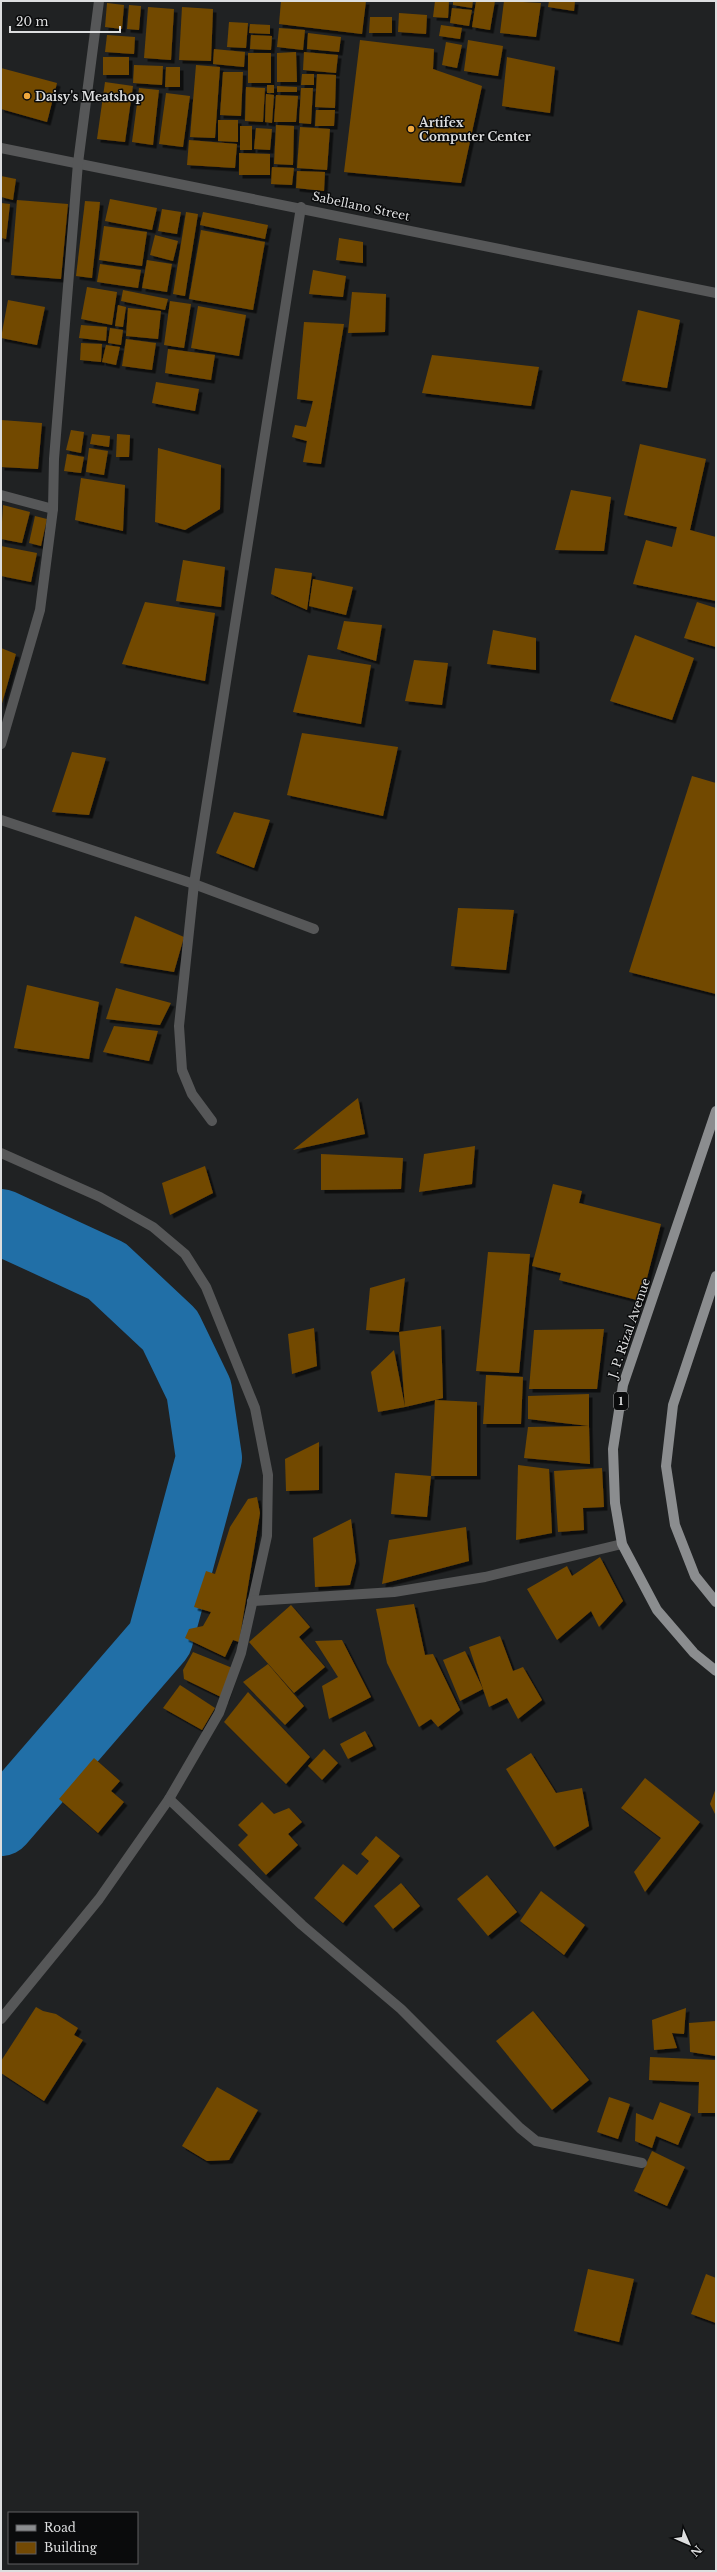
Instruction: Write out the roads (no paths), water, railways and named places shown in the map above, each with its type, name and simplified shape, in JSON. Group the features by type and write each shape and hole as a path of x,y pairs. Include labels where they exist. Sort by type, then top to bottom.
{"main road":[{"name":"J. P. Rizal Avenue","path":"716,1111 623,1385 613,1449 615,1503 622,1544 657,1610 694,1652 716,1671"},
{"path":"716,1276 673,1405 666,1466 675,1525 695,1576 716,1602"}],"street":[{"path":"1,744 40,610 53,509 54,459 78,163 99,1"},
{"name":"Sabellano Street","path":"1,148 301,207 716,293"},
{"path":"212,1121 192,1094 182,1070 179,1026 194,884 301,207"},
{"path":"1,495 53,509"},
{"path":"1,820 194,884 314,929"},
{"path":"1,1153 100,1197 153,1227 185,1254 206,1286 255,1408 268,1475 267,1536 241,1653 219,1713 170,1799 99,1900 1,2019"},
{"path":"252,1601 394,1592 485,1577 622,1544"},
{"path":"170,1799 302,1925 401,2009 520,2128 536,2141 642,2163"}],"waterway":[{"path":"1,1222 107,1271 170,1330 199,1390 209,1458 160,1639 1,1823"}],"place":[{"name":"Daisy's Meatshop","path":"27,96"},
{"name":"Artifex Computer Center","path":"411,129"}]}
